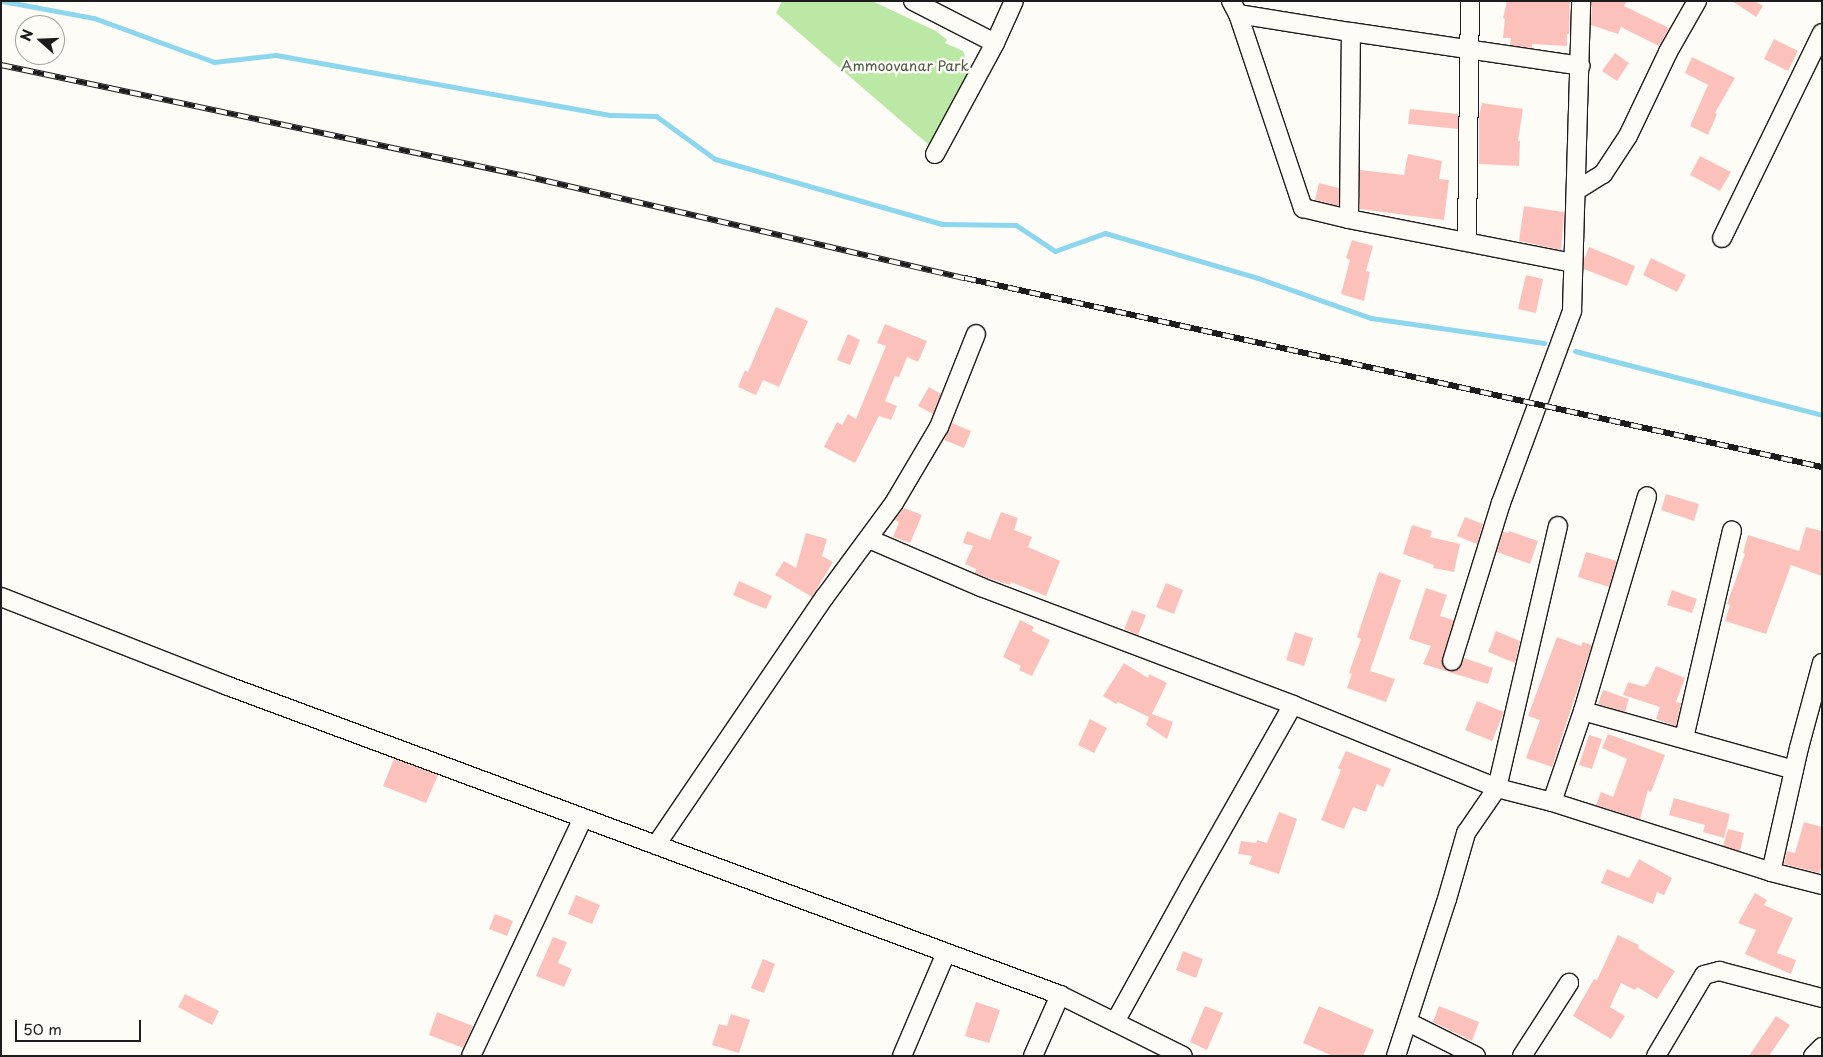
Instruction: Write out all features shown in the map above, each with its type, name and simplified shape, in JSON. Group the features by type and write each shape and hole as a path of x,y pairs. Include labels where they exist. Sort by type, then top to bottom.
{"street":[{"path":"913,1 995,43"},
{"path":"935,154 995,43 1014,1"},
{"path":"1467,241 1470,1"},
{"path":"1452,662 1501,503 1572,311 1581,1"},
{"path":"1577,190 1603,174 1628,136 1668,52 1697,1"},
{"path":"1235,8 1351,32 1580,66"},
{"path":"1235,8 1303,208 1348,219 1573,263"},
{"path":"1348,219 1351,32"},
{"path":"1722,238 1822,33"},
{"path":"656,845 824,598 894,503 939,427 976,334"},
{"path":"1552,802 1583,712 1646,496"},
{"path":"1396,1056 1447,900 1466,833 1497,788 1558,526"},
{"path":"1684,738 1732,530"},
{"path":"869,539 981,587 1293,706 1497,788 1552,802 1771,872 1822,885"},
{"path":"1,597 228,686 1060,995 1183,1056"},
{"path":"1771,872 1794,770 1822,663"},
{"path":"1115,1022 1293,706"},
{"path":"1583,712 1684,738 1794,770"},
{"path":"471,1056 583,818"},
{"path":"902,1056 946,953"},
{"path":"1656,1056 1704,975 1719,970 1822,998"},
{"path":"1522,1056 1568,982"},
{"path":"1033,1056 1060,995"},
{"path":"1408,1022 1476,1056"},
{"path":"1813,1056 1822,1047"}],"green space":[{"name":"Ammoovanar Park","path":"782,1 872,1 936,31 947,40 945,43 963,51 972,73 929,145 776,13"}],"building":[{"path":"1507,1 1570,1 1567,46 1532,44 1532,48 1510,45 1511,38 1503,38 1505,19 1503,18"},
{"path":"1592,1 1627,1 1624,6 1669,28 1659,46 1621,27 1618,34 1591,25"},
{"path":"1732,1 1755,1 1763,6 1756,17"},
{"path":"1774,39 1798,51 1788,71 1764,59"},
{"path":"1615,53 1629,63 1617,81 1602,71"},
{"path":"1692,57 1735,78 1715,113 1717,114 1708,135 1690,126 1708,85 1685,73"},
{"path":"1482,103 1523,109 1518,141 1520,141 1519,166 1479,164 1479,116"},
{"path":"1410,109 1458,114 1458,129 1408,124"},
{"path":"1408,154 1442,161 1439,179 1449,180 1444,220 1360,209 1360,170 1404,175"},
{"path":"1700,156 1731,172 1720,191 1690,175"},
{"path":"1319,183 1339,188 1339,206 1315,200"},
{"path":"1524,206 1564,212 1561,250 1519,241"},
{"path":"1352,240 1373,246 1366,271 1370,272 1364,301 1341,294 1350,260 1346,258"},
{"path":"1589,247 1635,266 1627,286 1584,269 1584,260"},
{"path":"1651,258 1686,275 1677,292 1643,275"},
{"path":"1526,275 1543,279 1536,313 1518,309"},
{"path":"776,307 808,321 779,387 763,380 756,395 738,387 745,370 748,372"},
{"path":"885,324 927,341 918,362 907,357 899,377 895,376 885,401 897,406 891,420 879,416 855,463 824,447 837,422 842,425 848,414 856,419 886,346 877,343"},
{"path":"848,334 860,340 850,365 837,360"},
{"path":"929,387 941,394 933,414 918,406"},
{"path":"952,423 971,431 964,448 944,440"},
{"path":"1666,494 1699,504 1694,521 1661,510"},
{"path":"904,508 922,515 910,543 893,537 899,522 894,520"},
{"path":"1001,512 1018,518 1014,530 1032,537 1028,547 1060,561 1046,596 1011,582 1010,585 985,577 975,573 976,569 965,564 973,546 963,543 967,531 990,540"},
{"path":"1465,517 1483,524 1477,544 1457,536"},
{"path":"1412,525 1432,531 1430,537 1460,544 1454,572 1433,568 1434,565 1403,554"},
{"path":"1806,527 1822,531 1822,576 1791,565 1766,634 1725,621 1730,605 1727,604 1745,554 1743,553 1748,535 1799,551"},
{"path":"1509,531 1538,541 1530,564 1497,552 1503,532 1508,533"},
{"path":"806,533 827,539 822,556 833,562 812,597 775,575 784,561 796,568"},
{"path":"1586,552 1617,561 1609,587 1578,577"},
{"path":"1379,572 1401,580 1370,671 1395,679 1386,702 1347,688 1352,674 1349,673 1361,639 1357,637"},
{"path":"739,581 772,596 766,609 733,595"},
{"path":"1166,583 1183,590 1174,614 1156,607"},
{"path":"1426,588 1447,595 1440,616 1454,620 1442,658 1444,668 1455,671 1460,668 1464,658 1493,668 1488,684 1423,664 1431,646 1409,639"},
{"path":"1672,590 1697,599 1692,613 1667,605"},
{"path":"1132,610 1146,615 1138,635 1124,629"},
{"path":"1020,620 1034,627 1032,631 1050,640 1032,676 1019,670 1021,666 1003,657"},
{"path":"1496,631 1520,641 1515,663 1488,652"},
{"path":"1295,632 1313,638 1304,666 1286,660"},
{"path":"1557,637 1581,646 1583,642 1592,645 1552,767 1526,758 1540,720 1528,716"},
{"path":"1124,663 1148,678 1149,674 1167,683 1152,714 1173,722 1167,739 1146,725 1149,717 1118,702 1116,704 1103,696"},
{"path":"1656,666 1685,678 1676,702 1681,703 1676,726 1656,719 1660,707 1623,695 1628,682 1645,687"},
{"path":"1603,690 1629,699 1625,712 1598,704"},
{"path":"1477,701 1504,712 1492,741 1465,730"},
{"path":"1090,719 1107,728 1094,753 1078,745"},
{"path":"1608,734 1665,755 1651,792 1648,790 1640,819 1596,805 1601,792 1613,797 1627,759 1602,748"},
{"path":"1589,735 1602,739 1592,769 1579,765"},
{"path":"1346,751 1391,769 1383,787 1377,784 1366,812 1353,807 1344,829 1321,820 1341,770 1338,768"},
{"path":"394,759 438,775 426,803 383,786"},
{"path":"1674,798 1730,814 1724,838 1703,832 1705,825 1669,815"},
{"path":"1279,812 1297,819 1279,874 1249,864 1252,856 1238,854 1241,841 1256,843 1257,840 1267,843"},
{"path":"1804,822 1822,827 1822,865 1819,873 1784,864 1787,851 1795,853"},
{"path":"1728,829 1744,833 1740,851 1723,846"},
{"path":"1639,859 1672,878 1664,895 1657,892 1653,904 1601,883 1607,869 1629,878"},
{"path":"1755,893 1767,900 1764,905 1793,918 1777,953 1796,960 1791,974 1745,954 1756,930 1738,923"},
{"path":"576,895 600,905 592,924 568,914"},
{"path":"495,914 513,921 507,936 489,929"},
{"path":"1618,935 1639,945 1638,948 1675,971 1657,999 1637,987 1635,990 1621,983 1610,1007 1625,1016 1611,1039 1573,1016 1594,979 1597,980"},
{"path":"553,937 567,942 558,963 572,969 564,987 536,976"},
{"path":"1183,951 1203,959 1196,978 1176,970"},
{"path":"763,959 775,964 764,993 751,988"},
{"path":"185,994 219,1011 212,1025 178,1007"},
{"path":"976,1002 1000,1010 989,1043 965,1036"},
{"path":"1205,1006 1223,1013 1207,1050 1190,1042"},
{"path":"1319,1006 1374,1030 1363,1056 1333,1056 1303,1043"},
{"path":"1439,1006 1479,1022 1472,1041 1433,1022"},
{"path":"437,1012 473,1026 463,1048 429,1035"},
{"path":"731,1014 750,1020 739,1053 712,1045 719,1024 727,1026"},
{"path":"1776,1016 1790,1025 1769,1056 1749,1056"}],"waterway":[{"path":"2,1 94,18 214,62 276,55 610,115 656,116 715,159 941,224 1016,225 1055,251 1105,233 1258,278 1371,318 1544,343"},
{"path":"1575,351 1822,415"}],"railway":[{"path":"1,65 525,176 965,278 1822,467"}]}
